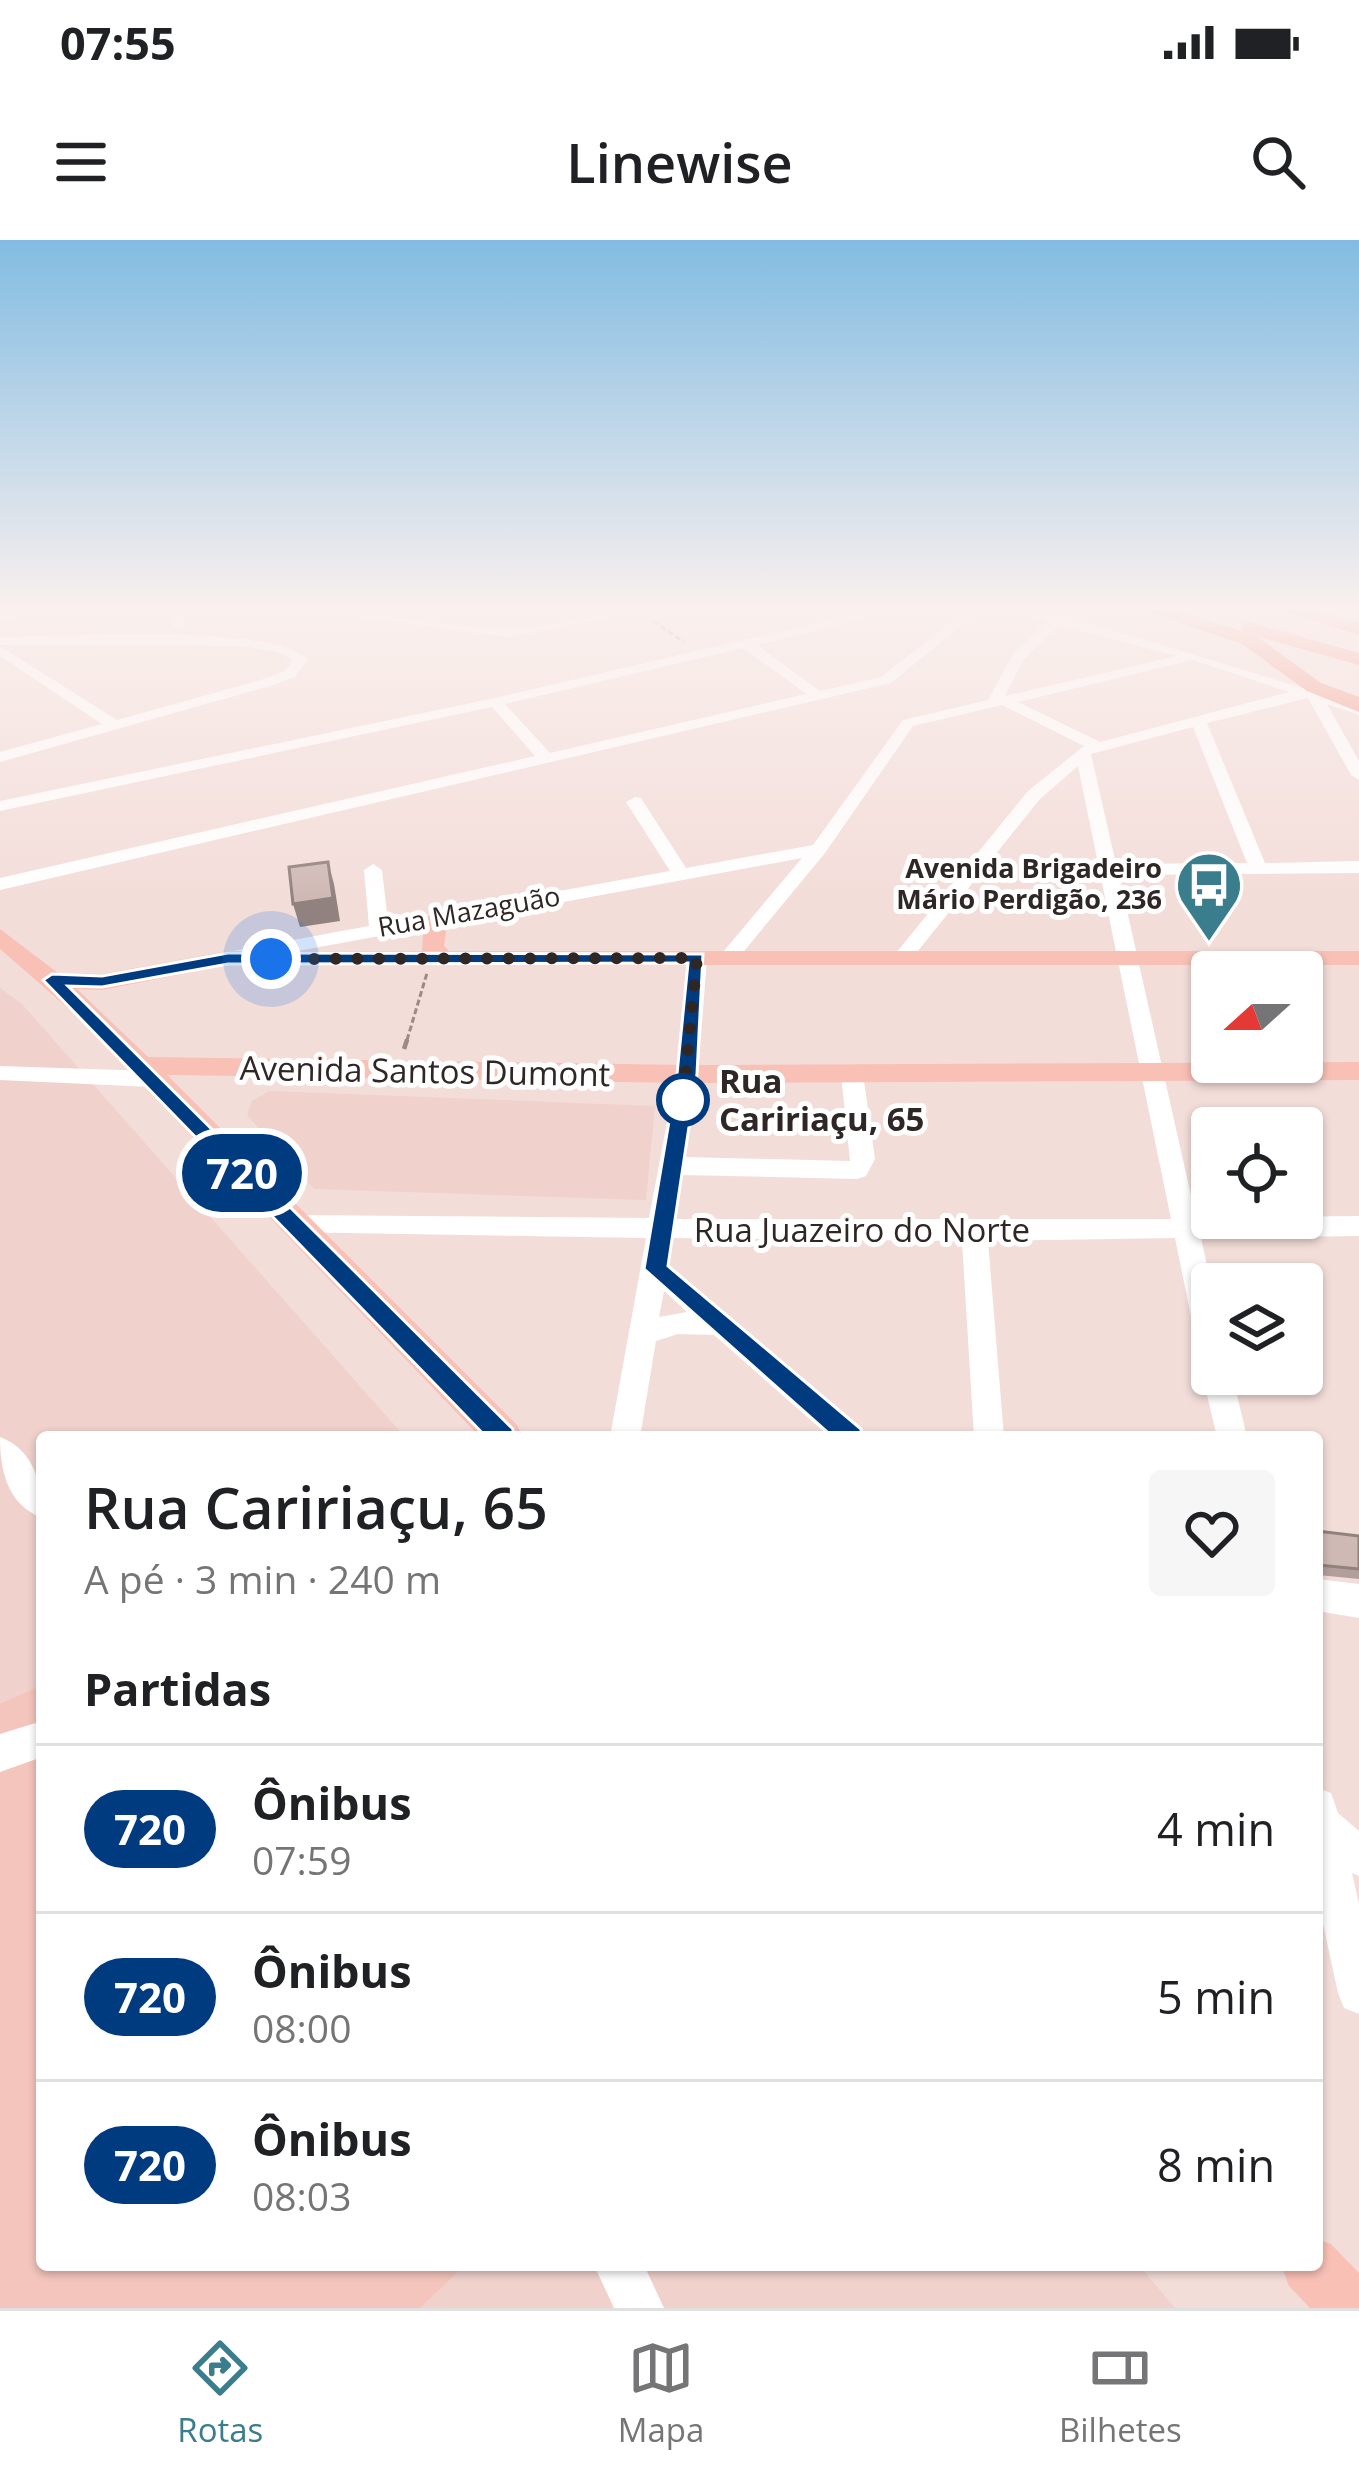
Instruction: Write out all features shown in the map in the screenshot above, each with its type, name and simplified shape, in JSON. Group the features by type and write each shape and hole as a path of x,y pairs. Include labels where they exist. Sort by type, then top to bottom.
{"main road":[{"path":"436,918 432,946 438,960"},
{"path":"2,939 86,1010 498,1431"},
{"path":"228,958 1359,958"},
{"name":"Rua Mazaguão","path":"52,980 120,979 228,958"},
{"path":"86,1010 92,996 120,979"},
{"name":"Avenida Santos Dumont","path":"145,1073 1359,1071"},
{"path":"1316,2271 1351,2308"}],"street":[{"path":"84,705 115,725"},
{"path":"0,761 185,705"},
{"path":"0,806 483,705"},
{"path":"497,705 547,759"},
{"path":"0,884 781,705"},
{"path":"897,705 900,710"},
{"path":"900,710 978,705"},
{"path":"1002,705 1090,750"},
{"path":"902,958 1034,794 1090,750 1268,705"},
{"path":"1315,705 1359,775"},
{"path":"728,958 819,849 900,710"},
{"path":"1198,721 1257,866"},
{"path":"1090,750 1077,797 1108,870 1192,1263"},
{"path":"0,761 42,798"},
{"path":"1034,794 1077,797"},
{"path":"635,802 681,874"},
{"name":"Rua Mazaguão","path":"228,958 819,849"},
{"path":"1108,870 1359,867"},
{"path":"373,870 380,928"},
{"path":"626,1431 687,1074 697,958"},
{"path":"0,1072 145,1073"},
{"path":"671,1166 857,1170 863,1160 852,1074"},
{"name":"Rua Juazeiro do Norte","path":"294,1225 974,1231 1359,1226"},
{"path":"974,1231 988,1431"},
{"path":"656,1269 844,1431"},
{"path":"644,1334 678,1323 719,1324"},
{"path":"1222,1395 1231,1431"},
{"path":"1,1457 36,1496"},
{"path":"1323,1596 1359,1601"},
{"path":"0,1753 36,1741"},
{"path":"1323,1822 1359,1856"},
{"path":"1323,1838 1359,1993"},
{"path":"621,2271 640,2308"}],"path":[{"path":"398,1071 438,960"}],"shaded area":[{"path":"0,988 21,1003 400,1431 36,1431 36,2271 1144,2271 1175,2308 0,2308"},
{"path":"269,1091 655,1106 646,1200 314,1189 247,1115 252,1101"},
{"path":"36,1688 36,2271 459,2271 420,2308 0,2308 0,1704"}],"building":[{"path":"328,862 333,898 293,904 289,867"},
{"path":"1323,1532 1359,1536 1359,1569 1323,1565"}],"bus line":[{"name":"720","path":"498,1431 52,980 102,982 228,958 697,958 687,1074 656,1269 844,1431"}],"place":[{"name":"Avenida Brigadeiro Mário Perdigão, 236","path":"1209,944"},
{"name":"Rua Caririaçu, 65","path":"683,1100"}],"route":[{"path":"271,959 697,958 683,1100"}]}
